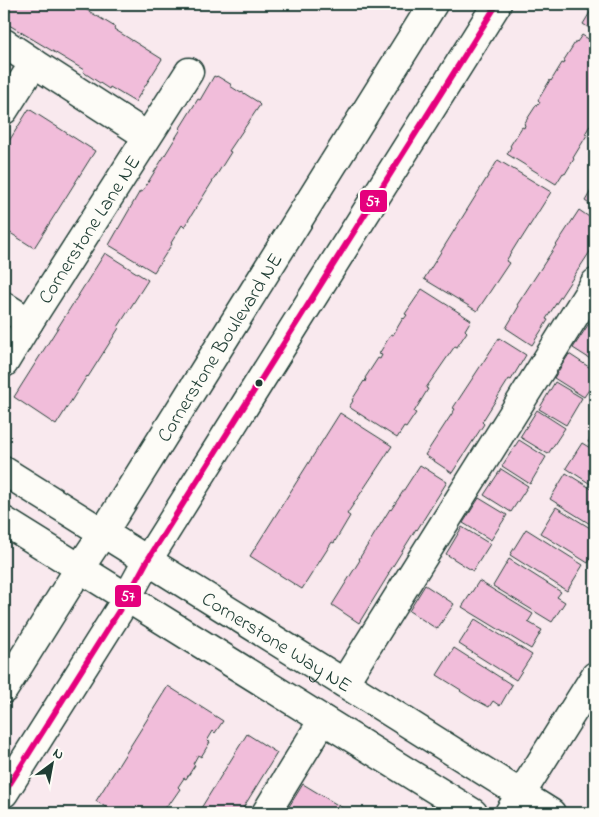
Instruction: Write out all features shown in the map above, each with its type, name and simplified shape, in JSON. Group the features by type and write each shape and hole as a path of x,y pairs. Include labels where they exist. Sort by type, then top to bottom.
{"street":[{"name":"Cornerstone Boulevard NE","path":"4,689 434,4"},
{"path":"4,793 127,598 147,561 497,4"},
{"name":"Cornerstone Lane NE","path":"4,43 147,136"},
{"path":"4,110 34,63"},
{"name":"Cornerstone Lane NE","path":"4,363 189,72"},
{"path":"344,683 595,284"},
{"name":"Cornerstone Lane NE","path":"4,306 29,322"},
{"name":"Cornerstone Way NE","path":"4,471 344,683 515,804 551,813"},
{"path":"4,521 473,813"},
{"path":"515,804 595,676"},
{"path":"266,813 323,720"}],"building":[{"path":"4,4 77,4 162,59 135,102 110,87 109,89 83,72 84,70 4,22"},
{"path":"595,4 595,32 583,24"},
{"path":"582,35 595,43 595,117 574,159 556,184 507,154 522,127 524,128 524,124 540,102 538,100 550,80 562,63 564,64 564,60"},
{"path":"214,76 232,85 230,86 260,105 229,151 231,152 184,227 182,225 154,272 109,245 140,191 142,192"},
{"path":"29,109 95,151 34,248 4,229 4,149"},
{"path":"498,160 551,192 506,261 509,263 477,311 424,279"},
{"path":"595,184 595,208 585,201"},
{"path":"579,210 595,221 595,244 546,319 548,320 532,345 506,328 519,306 517,305"},
{"path":"105,253 148,280 56,425 14,397"},
{"path":"422,289 471,320 465,330 467,332 426,388 428,389 414,412 416,413 397,438 349,407 365,382 365,378 378,358 380,359 382,355 379,354 391,334 393,335 403,318 407,315 405,314"},
{"path":"590,322 595,326 595,362 573,348"},
{"path":"499,338 526,355 482,422 484,424 452,473 425,455"},
{"path":"569,354 595,371 595,381 584,397 554,378"},
{"path":"555,382 582,398 566,425 539,409"},
{"path":"537,410 565,428 548,454 520,437"},
{"path":"340,413 392,446 347,514 350,516 334,543 332,542 302,589 250,556"},
{"path":"595,431 595,446 588,442"},
{"path":"519,440 546,457 530,484 502,466"},
{"path":"582,443 595,451 595,487 566,468"},
{"path":"420,465 447,482 359,623 332,605 390,509"},
{"path":"501,469 528,486 511,512 484,495"},
{"path":"566,473 595,491 595,527 550,499"},
{"path":"479,498 507,515 491,540 463,523"},
{"path":"556,507 595,531 595,552 588,563 540,533"},
{"path":"462,527 490,544 473,571 446,554"},
{"path":"526,529 583,565 567,591 510,555"},
{"path":"509,559 561,592 557,597 565,602 552,622 493,586"},
{"path":"479,581 533,614 528,622 542,630 531,649 462,607"},
{"path":"425,585 454,604 437,629 409,611"},
{"path":"475,619 532,655 516,680 459,644"},
{"path":"454,648 512,685 500,706 493,701 489,707 476,701 437,675"},
{"path":"168,686 223,721 215,733 213,731 207,741 210,742 201,757 198,755 193,764 195,765 178,787 180,789 164,810 166,813 115,813 96,801"},
{"path":"247,734 277,753 240,813 198,813"},
{"path":"303,784 349,812 349,813 285,813"}],"transit line":[{"name":"57","path":"4,793 127,598 147,561 497,4"}]}
